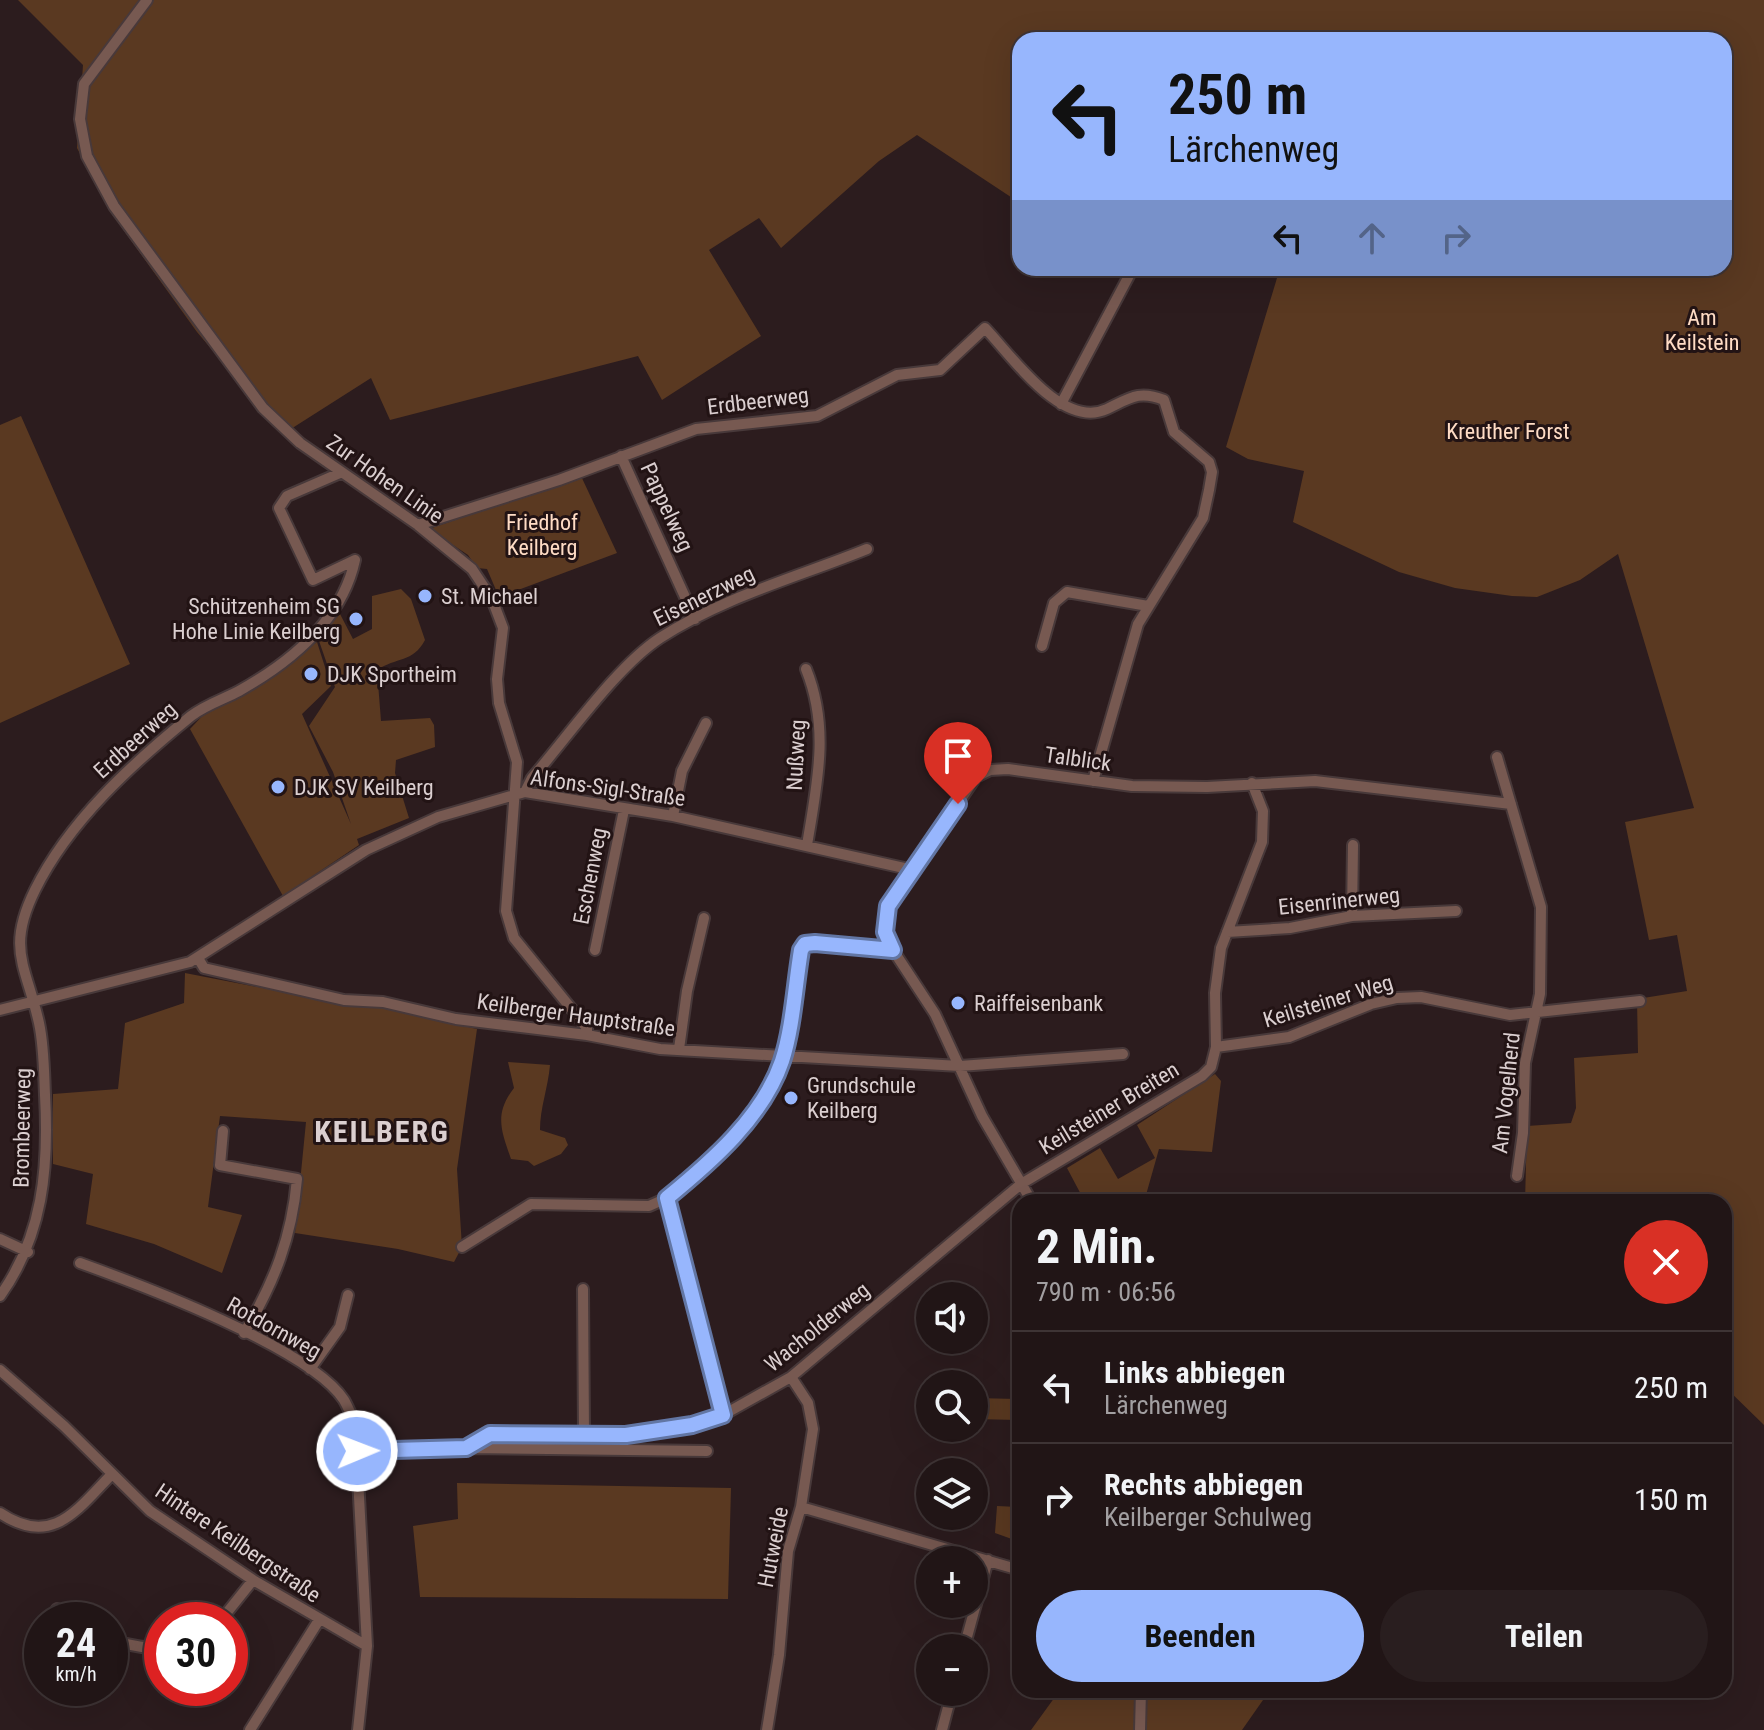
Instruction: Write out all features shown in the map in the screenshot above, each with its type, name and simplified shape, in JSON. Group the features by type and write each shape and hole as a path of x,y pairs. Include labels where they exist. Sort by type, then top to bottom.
{"street":[{"name":"Zur Hohen Linie","path":"147,0 84,84 80,119 87,156 114,206 263,408 300,443 418,525 472,569 492,599 503,628 497,679 499,703 517,762 520,795 506,911 509,926 514,938 587,1028 587,1035"},
{"path":"1093,781 1138,624 1203,518 1212,472 1209,462 1174,432 1164,400 1148,393 1136,394 1095,413 1084,414 1061,404 1129,276"},
{"name":"Erdbeerweg","path":"418,525 696,429 817,416 897,375 940,370 985,328 1048,395 1061,404"},
{"name":"Pappelweg","path":"621,456 695,619"},
{"name":"Erdbeerweg","path":"33,1001 19,945 20,924 63,842 106,792 193,714 242,689 312,639 349,589 355,560 313,580 279,508 287,496 340,473"},
{"name":"Eisenerzweg","path":"520,795 623,670 659,639 741,597 867,549"},
{"path":"1042,646 1054,603 1067,592 1148,606"},
{"name":"Nußweg","path":"806,669 818,702 822,736 807,845"},
{"path":"673,816 682,771 706,723"},
{"path":"1497,757 1541,907 1540,994 1536,1014"},
{"name":"Talblick","path":"1027,1194 982,1116 935,1014 893,950 884,919 888,906 982,774 1008,769 1093,781 1169,787 1353,783 1511,804"},
{"path":"1216,1047 1217,967 1227,932 1262,842 1263,811 1252,783"},
{"name":"Alfons-Sigl-Straße","path":"194,960 366,850 438,817 520,795 673,816 913,870"},
{"name":"Eschenweg","path":"595,950 624,810"},
{"path":"1352,916 1353,845"},
{"name":"Eisenrinerweg","path":"1227,932 1290,928 1352,916 1456,911"},
{"path":"679,1049 687,991 704,918"},
{"path":"462,1247 531,1204 649,1206 667,1198 730,1142 774,1082 783,1058 801,950 805,944 893,950"},
{"path":"0,1010 194,960"},
{"name":"Keilberger Hauptstraße","path":"194,960 204,968 344,1000 383,1002 456,1019 587,1035 660,1049 960,1066"},
{"name":"Keilsteiner Weg","path":"1216,1047 1289,1037 1371,1004 1397,998 1421,997 1510,1015 1640,1001"},
{"name":"Brombeerweg","path":"0,1296 28,1252 46,1166 44,1058 33,1001"},
{"name":"Am Vogelherd","path":"1517,1176 1523,1133 1525,1063 1536,1014"},
{"name":"Keilsteiner Breiten","path":"1021,1184 1202,1076 1211,1067 1216,1047"},
{"path":"960,1066 1123,1054"},
{"path":"223,1131 220,1165 297,1179 294,1213 281,1265 244,1333"},
{"name":"Wacholderweg","path":"466,1448 490,1434 584,1435 667,1430 723,1415 791,1377 1021,1184"},
{"path":"667,1198 723,1415"},
{"path":"0,1239 28,1252"},
{"name":"Rotdornweg","path":"80,1263 155,1289 244,1333 310,1369 344,1400 355,1422 367,1646"},
{"path":"583,1289 584,1435"},
{"path":"310,1369 340,1327 348,1295"},
{"name":"Hintere Keilbergstraße","path":"0,1370 150,1511 253,1580 367,1646"},
{"name":"Hutweide","path":"767,1730 779,1655 788,1551 801,1507 813,1429 808,1403 791,1377"},
{"name":"Wacholderweg","path":"357,1451 466,1448 707,1451"},
{"path":"0,1513 16,1524 35,1528 52,1526 73,1515 112,1474"},
{"path":"801,1507 939,1546"},
{"path":"988,1560 1012,1568"},
{"path":"235,1602 253,1580"},
{"path":"250,1730 319,1620"},
{"path":"358,1730 367,1646"},
{"path":"1140,1730 1141,1698"},
{"path":"942,1730 948,1706"}],"green space":[{"path":"18,0 1764,0 1764,1425 1732,1394 1732,1194 1525,1194 1527,1126 1571,1123 1576,1108 1574,1058 1638,1053 1637,999 1687,991 1677,935 1649,940 1625,822 1694,808 1618,554 1580,580 1537,597 1455,588 1399,572 1293,522 1304,471 1248,459 1226,447 1278,276 1732,276 1732,32 1012,32 1012,198 917,135 879,161 781,248 759,218 709,250 761,336 662,400 638,356 390,420 371,378 283,434 197,332 109,210 77,148 83,65"},
{"path":"21,416 130,664 0,723 0,425"},
{"name":"Friedhof Keilberg","path":"581,476 617,553 499,597 487,569 477,568 468,555 429,529"},
{"path":"401,589 411,599 425,640 415,653 377,670 381,721 430,718 434,725 435,747 396,760 395,773 409,818 357,839 359,845 283,896 190,729 205,713 269,676 317,642 331,686 302,714 351,824 333,772 309,726 335,687 318,638 340,614 353,639 372,629 372,596"},
{"path":"185,973 346,1004 386,1008 477,1029 457,1169 462,1247 454,1262 398,1249 295,1233 306,1122 220,1116 208,1207 242,1215 222,1273 154,1244 86,1224 93,1174 53,1164 53,1094 118,1089 125,1023 184,1003"},
{"path":"508,1062 550,1065 540,1130 565,1138 568,1145 561,1154 534,1166 528,1161 511,1159 504,1139 502,1114 514,1088"},
{"path":"1215,1074 1221,1081 1212,1152 1159,1149 1146,1194 1081,1194 1067,1168 1100,1148 1118,1179 1155,1158 1137,1125"},
{"path":"988,1398 1012,1399 1012,1420 988,1419"},
{"path":"457,1483 731,1488 728,1599 420,1597 413,1526 458,1519"},
{"path":"997,1506 1012,1507 1012,1539 995,1533"},
{"path":"1054,1698 1264,1698 1242,1730 1031,1730"}],"place":[{"name":"St. Michael","path":"425,596"},
{"name":"Schützenheim SG Hohe Linie Keilberg","path":"356,619"},
{"name":"DJK Sportheim","path":"311,674"},
{"name":"DJK SV Keilberg","path":"278,787"},
{"name":"Raiffeisenbank","path":"958,1003"},
{"name":"Grundschule Keilberg","path":"791,1098"}],"district":[{"name":"KEILBERG","path":"382,1131"}],"route":[{"path":"357,1451 466,1448 490,1434 626,1435 692,1425 723,1415 667,1198 730,1142 774,1082 783,1058 801,950 805,944 893,950 885,932 884,919 888,906 958,804"}],"park label":[{"name":"Am Keilstein","path":"1702,330"},
{"name":"Kreuther Forst","path":"1508,431"}]}
